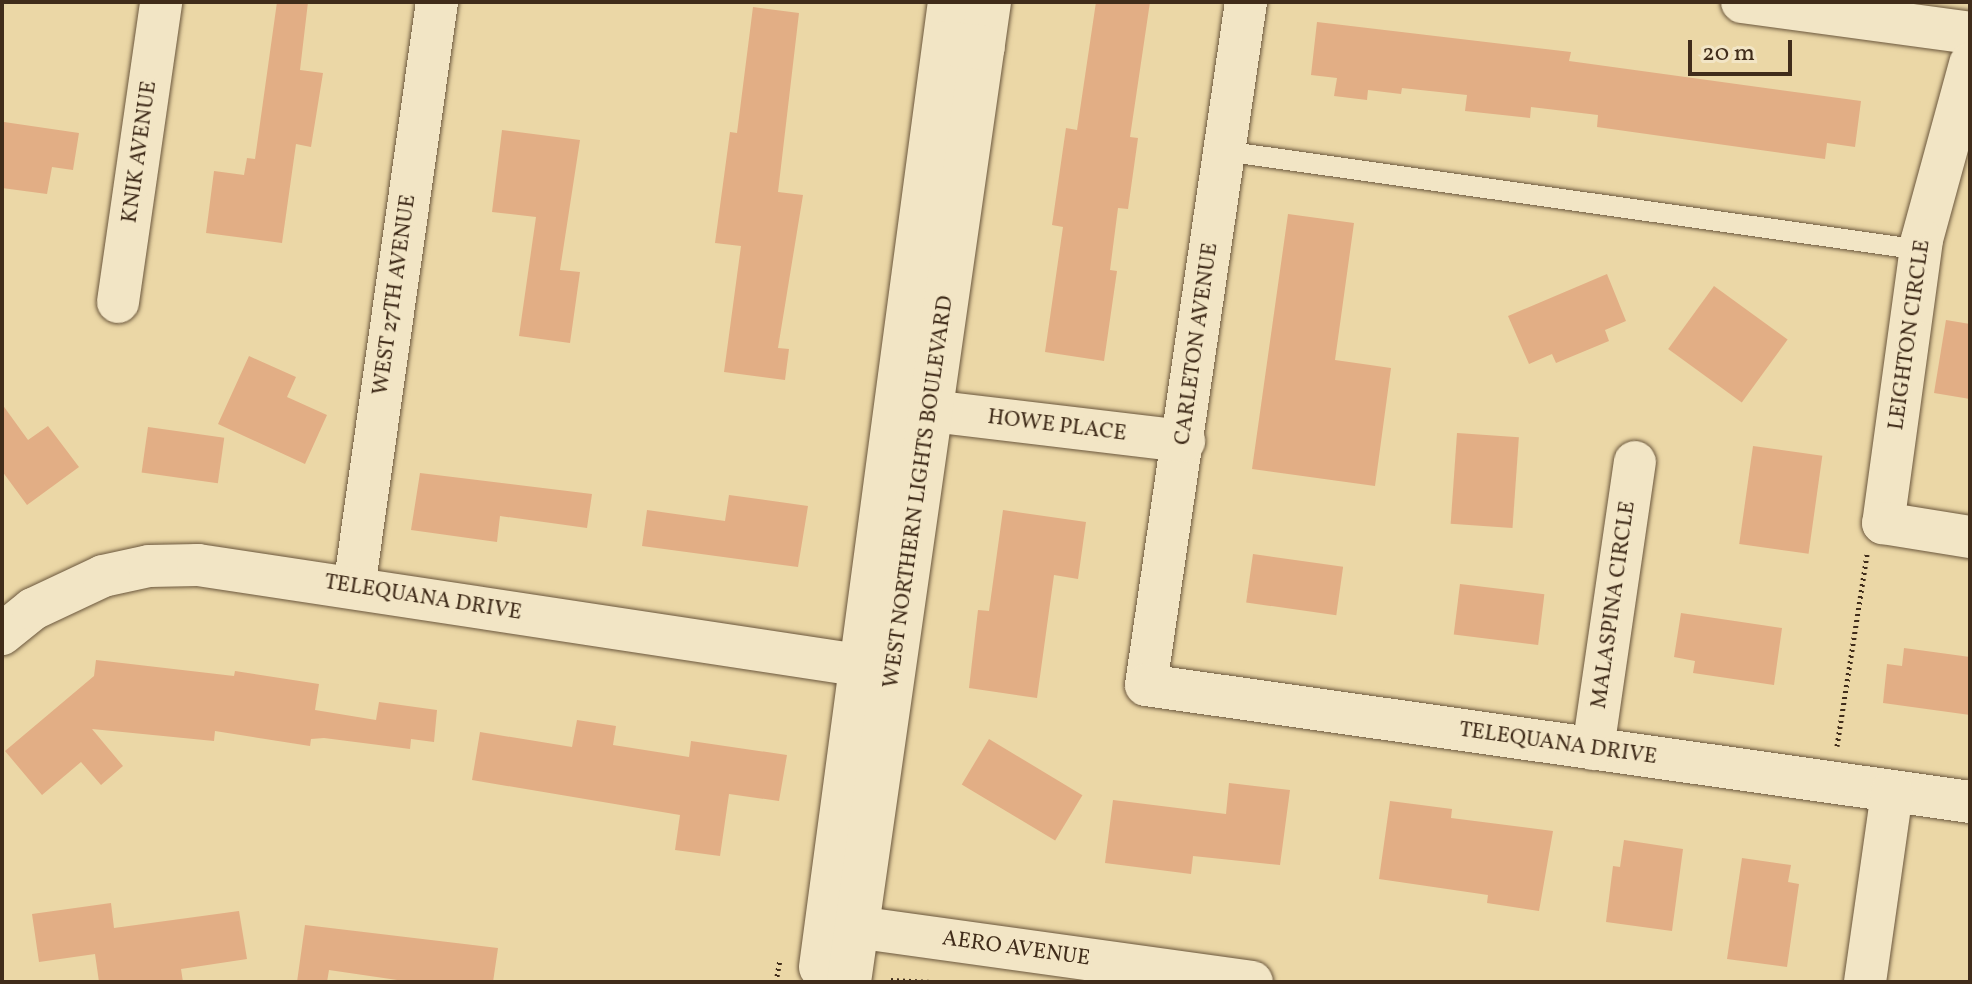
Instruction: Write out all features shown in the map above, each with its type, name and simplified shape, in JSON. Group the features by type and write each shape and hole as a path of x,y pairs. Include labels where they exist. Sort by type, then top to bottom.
{"street":[{"name":"KNIK AVENUE","path":"118,302 161,2"},
{"name":"WEST 27TH AVENUE","path":"354,588 437,2"},
{"name":"WEST NORTHERN LIGHTS BOULEVARD","path":"849,982 842,925 858,665 959,31 989,2"},
{"name":"CARLETON AVENUE","path":"1146,685 1246,2"},
{"path":"1742,2 1970,33"},
{"name":"WEST NORTHERN LIGHTS BOULEVARD","path":"819,982 842,925 931,411 959,31"},
{"name":"LEIGHTON CIRCLE","path":"1883,523 1921,250 1970,64"},
{"name":"HOWE PLACE","path":"931,411 1184,441"},
{"name":"MALASPINA CIRCLE","path":"1593,749 1635,462"},
{"path":"1883,523 1970,537"},
{"name":"TELEQUANA DRIVE","path":"2,634 68,590 149,566 198,565 858,665"},
{"name":"TELEQUANA DRIVE","path":"1146,685 1970,802"},
{"path":"1865,982 1892,792"},
{"name":"AERO AVENUE","path":"842,925 1252,982"}],"lane":[{"path":"1224,151 1921,250"}],"path":[{"path":"1831,782 1869,544 1883,523"},
{"path":"889,982 893,977 932,982"}],"building":[{"path":"277,2 308,2 300,70 323,73 311,147 296,144 282,243 206,233 214,171 244,175 247,158 255,159"},
{"path":"1096,2 1150,2 1130,137 1138,138 1128,209 1118,208 1110,270 1117,271 1104,361 1045,352 1063,227 1052,225 1066,128 1077,130"},
{"path":"753,7 799,13 778,192 803,195 778,348 789,349 785,380 724,372 741,246 715,243 730,132 737,133"},
{"path":"1317,22 1571,52 1569,61 1861,101 1855,147 1827,143 1825,159 1597,127 1598,115 1531,107 1530,118 1465,111 1467,95 1402,88 1401,94 1368,90 1367,100 1334,96 1337,78 1311,75"},
{"path":"4,122 79,133 73,170 52,167 47,194 2,188"},
{"path":"502,130 580,140 560,270 580,272 570,343 519,336 536,217 492,212"},
{"path":"1288,214 1354,223 1335,360 1391,368 1375,486 1252,469"},
{"path":"1607,274 1626,321 1605,330 1609,341 1556,363 1552,354 1529,364 1508,316"},
{"path":"1714,286 1788,339 1742,403 1668,349"},
{"path":"1946,320 1970,324 1970,399 1934,393"},
{"path":"249,356 296,377 287,397 327,415 305,464 218,424"},
{"path":"2,404 28,440 48,426 79,467 27,505 2,471"},
{"path":"148,427 224,438 218,483 142,473"},
{"path":"1457,433 1519,437 1513,528 1451,524"},
{"path":"1753,446 1822,456 1809,554 1739,544"},
{"path":"420,473 592,494 587,528 500,516 497,542 411,530"},
{"path":"729,495 808,506 798,567 642,546 647,510 725,521"},
{"path":"1003,510 1086,522 1078,579 1054,575 1037,698 969,688 978,610 989,611"},
{"path":"1253,554 1343,567 1336,615 1246,603"},
{"path":"1460,584 1544,594 1538,645 1454,635"},
{"path":"1681,613 1782,628 1774,685 1693,673 1695,661 1674,657"},
{"path":"1904,648 1970,657 1970,715 1883,703 1887,664 1902,666"},
{"path":"96,660 234,676 235,671 319,684 315,710 376,720 379,702 437,710 434,742 411,739 410,749 324,738 311,739 310,746 215,731 214,741 92,729 123,766 101,785 81,762 42,795 5,751 94,676"},
{"path":"577,720 616,726 613,745 689,757 691,741 787,755 779,801 729,794 720,856 675,850 680,815 472,780 480,732 572,747"},
{"path":"989,739 1082,795 1055,841 962,784"},
{"path":"1229,783 1290,790 1280,865 1193,856 1191,874 1105,863 1113,800 1226,814"},
{"path":"1390,801 1452,809 1451,818 1553,831 1539,911 1487,903 1488,895 1379,879"},
{"path":"1624,840 1683,849 1672,931 1606,922 1613,866 1620,867"},
{"path":"1742,858 1791,865 1788,882 1799,884 1787,967 1727,959"},
{"path":"111,903 114,928 239,911 247,959 181,969 183,982 99,982 95,954 39,962 32,914"},
{"path":"305,925 498,948 493,982 411,982 329,970 327,982 297,982"}]}
